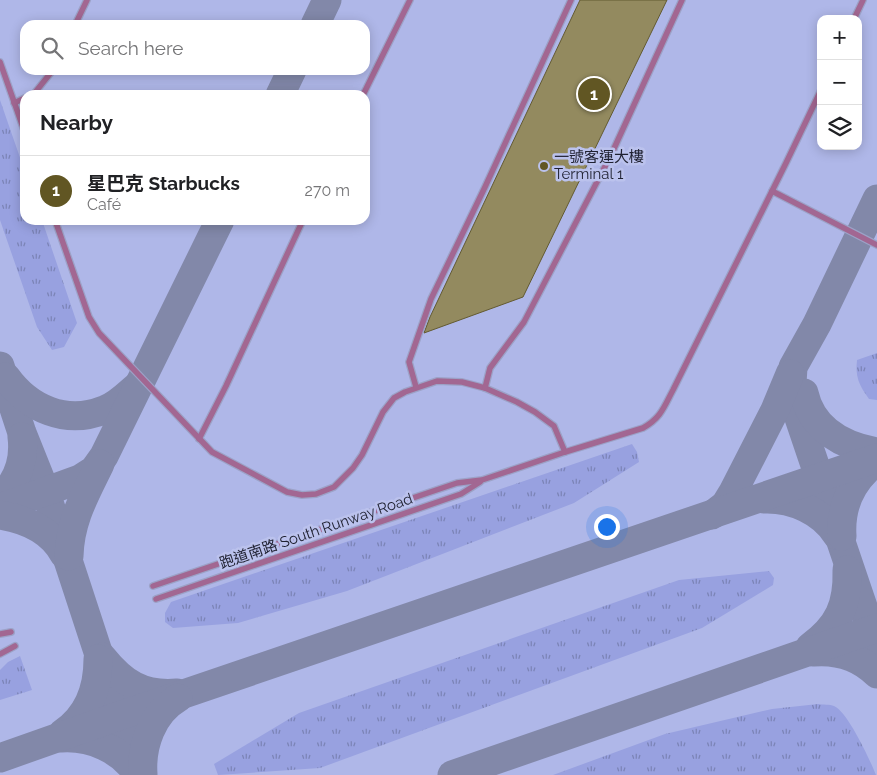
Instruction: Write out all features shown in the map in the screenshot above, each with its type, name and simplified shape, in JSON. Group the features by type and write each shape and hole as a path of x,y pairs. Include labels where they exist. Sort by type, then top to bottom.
{"lane":[{"path":"77,20 87,0"},
{"path":"365,90 410,0"},
{"path":"416,387 409,362 431,299 482,196 571,0"},
{"path":"485,388 490,368 524,322 611,155 682,0"},
{"path":"856,15 863,0"},
{"path":"0,62 20,119"},
{"path":"37,90 49,75"},
{"name":"跑道南路 South Runway Road","path":"153,586 458,483 482,480 643,428 654,422 670,397 817,98"},
{"path":"14,102 20,100"},
{"path":"772,190 877,244"},
{"path":"58,225 90,317 99,334 212,452 287,492 302,495 316,494 334,487 344,478 362,455 388,404 394,398 416,387 437,381 462,382 485,388 518,402 554,426 565,452"},
{"path":"199,439 226,386 301,225"},
{"name":"跑道南路 South Runway Road","path":"156,599 461,494 482,480"},
{"path":"0,634 11,632"},
{"path":"0,654 15,646"}],"shaded area":[{"path":"0,0 877,0 877,775 0,775"}],"green space":[{"path":"0,100 20,158 20,225 44,225 77,323 64,347 52,350 37,327 0,220"},
{"path":"877,353 877,400 869,399 859,381 857,376 857,360"},
{"path":"632,444 637,452 639,462 574,503 347,591 238,623 173,628 165,622 165,613 171,602"},
{"path":"769,571 774,578 773,585 702,628 320,768 218,775 214,764 299,713 679,580"},
{"path":"20,656 32,690 0,700 0,670 8,662"},
{"path":"818,704 834,706 846,717 876,775 553,775 665,734 772,709"}],"building":[{"name":"一號客運大樓 Terminal 1","path":"580,0 667,0 523,297 424,333 430,317"}],"taxiway":[{"path":"317,20 327,0"},
{"path":"282,90 290,75"},
{"path":"877,199 817,324 793,367 792,383 797,412 877,648"},
{"path":"0,508 80,479 94,470 104,456 218,225"},
{"path":"0,366 22,433 46,493 119,716 141,775"},
{"path":"712,515 725,505 733,492 775,410 790,374"},
{"path":"6,377 26,398 49,411 62,415 76,416 104,410 117,403 135,388"},
{"path":"804,393 814,417 831,434 853,445 877,452"},
{"path":"0,498 11,485 21,463 22,437"},
{"path":"0,758 877,458"},
{"path":"842,536 843,514 850,494 861,476 877,461"},
{"path":"69,556 75,519 100,464"},
{"path":"764,499 785,501 805,508 823,519 837,535"},
{"path":"0,515 19,519 45,532 64,554"},
{"path":"810,647 828,631 840,614 846,594 847,570"},
{"path":"452,775 877,628"},
{"path":"813,652 831,652 848,656 863,663 877,674"},
{"path":"102,657 118,674 134,686 153,692 177,693"},
{"path":"63,733 79,718 90,701 96,681 98,659"},
{"path":"143,774 144,752 150,731 161,712 178,698"},
{"path":"61,738 83,739 104,746 123,758 138,775"}],"place":[{"name":"星巴克 Starbucks","path":"594,94"},
{"name":"一號客運大樓 Terminal 1","path":"544,166"}]}
